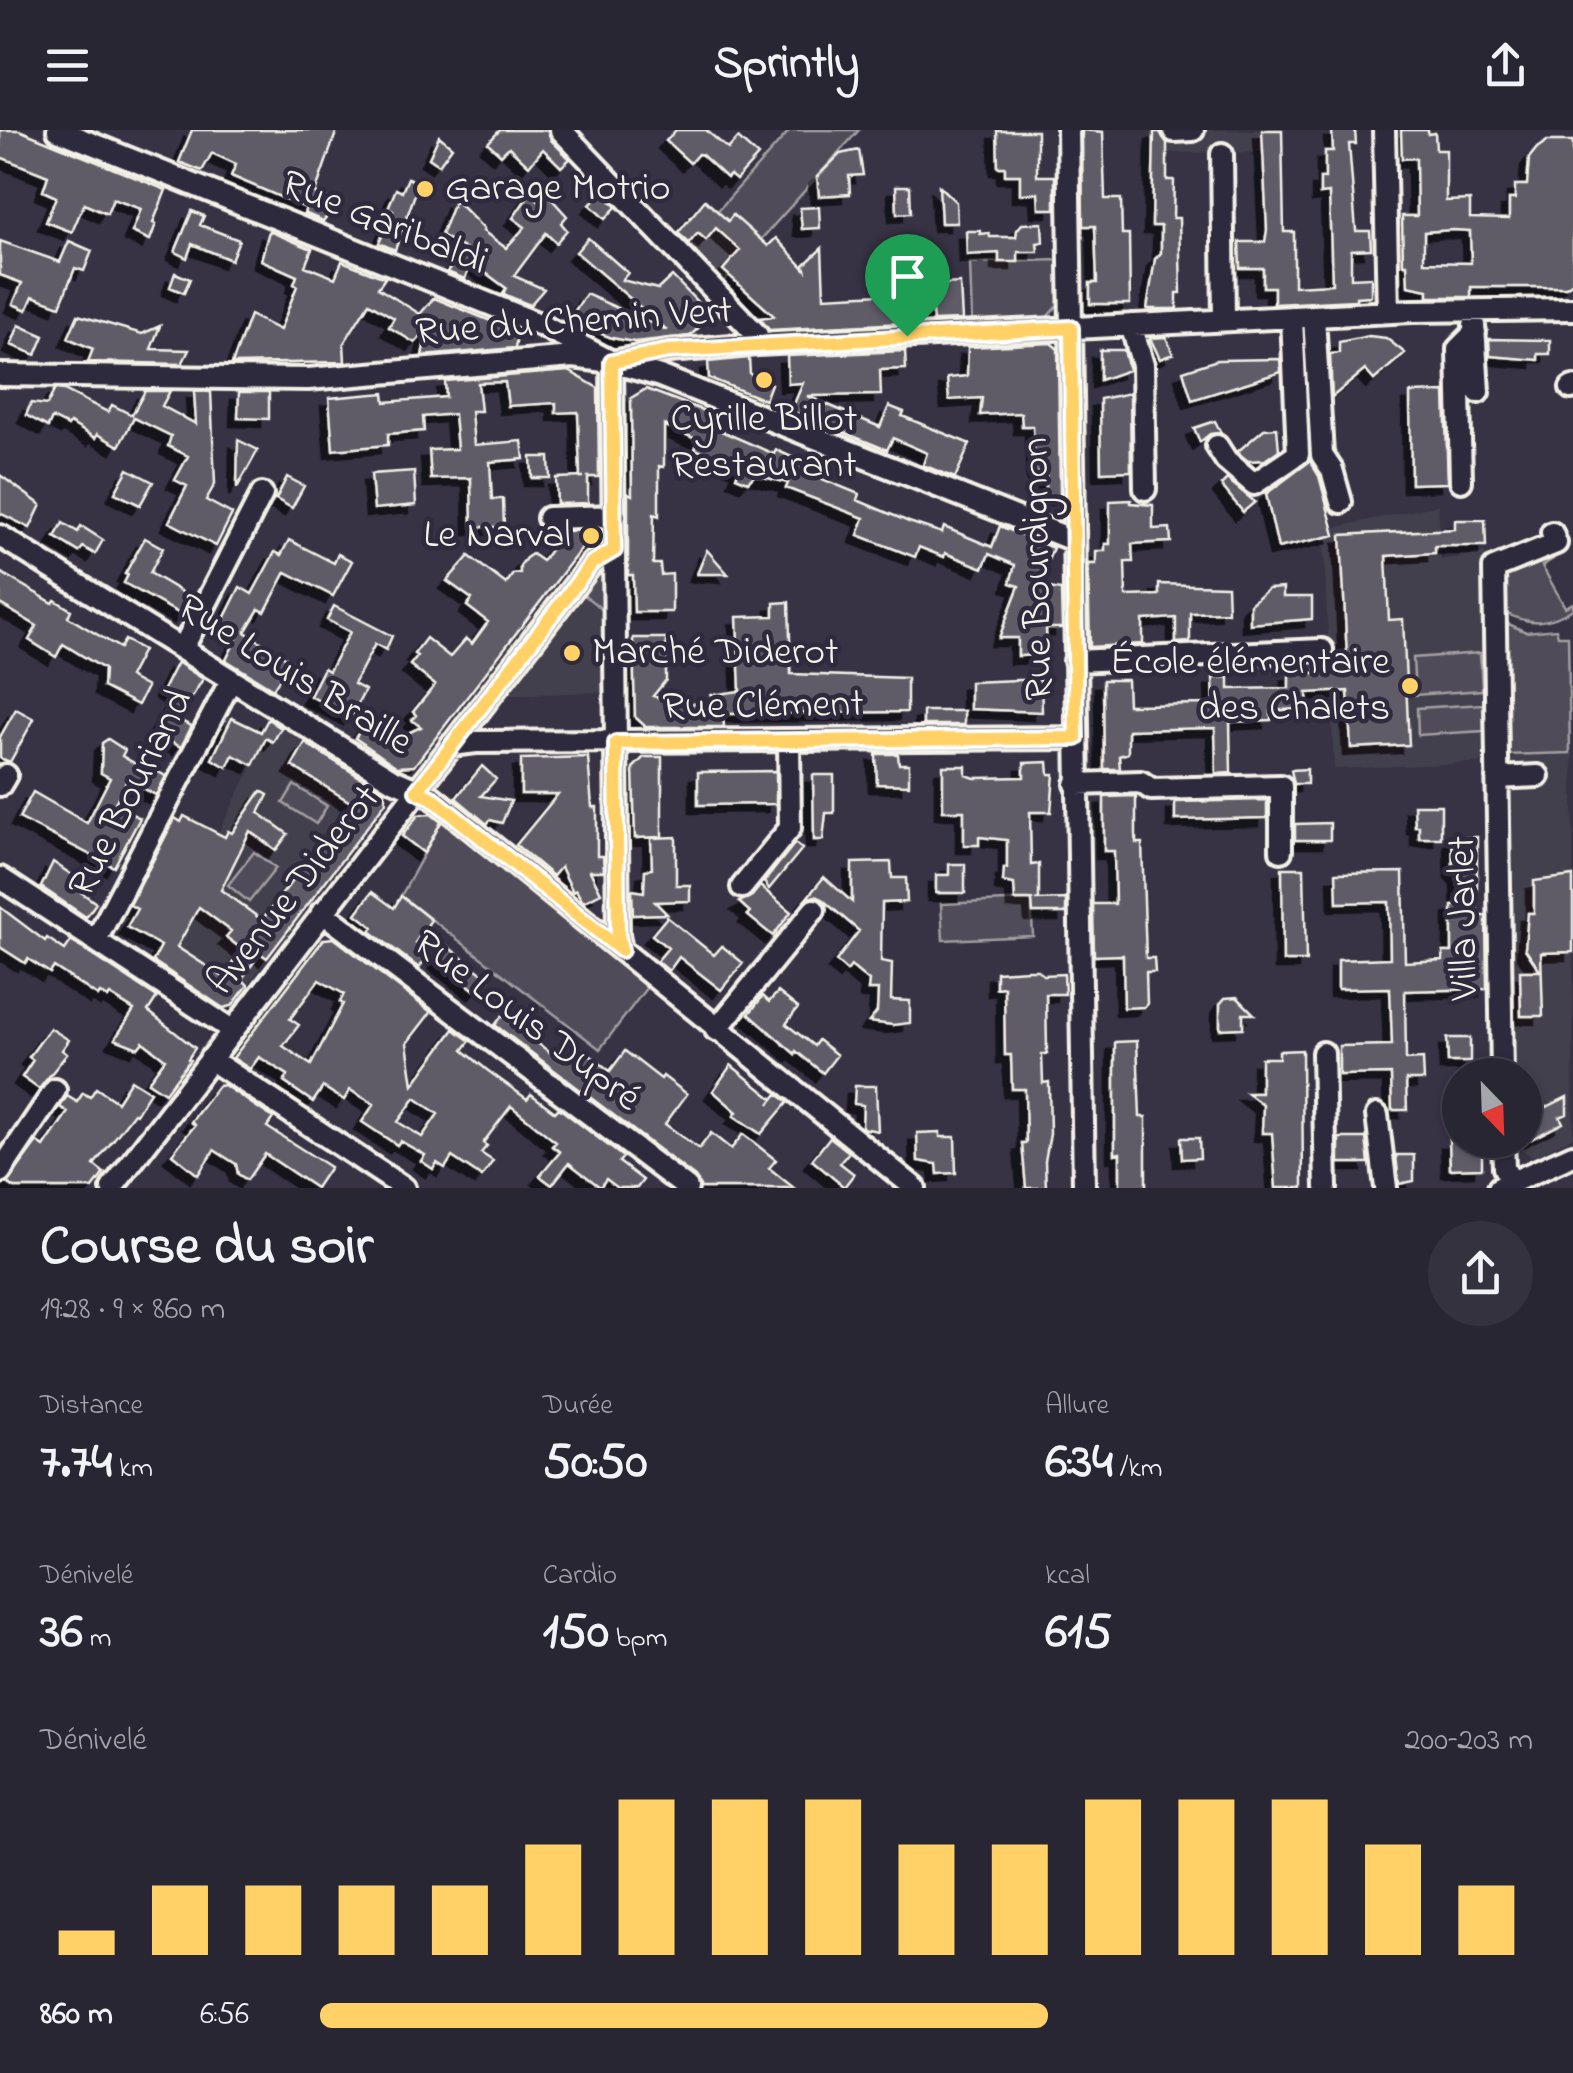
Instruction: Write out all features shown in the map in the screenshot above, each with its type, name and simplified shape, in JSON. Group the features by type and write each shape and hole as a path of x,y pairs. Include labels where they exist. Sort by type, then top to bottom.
{"street":[{"name":"Rue Garibaldi","path":"58,130 539,324 612,362 660,376 1073,540"},
{"path":"561,130 756,335 758,344"},
{"name":"Rue Bourdignon","path":"1068,130 1084,1188"},
{"path":"1174,131 1194,130"},
{"path":"1384,130 1388,312"},
{"path":"1222,154 1224,320"},
{"name":"Rue du Chemin Vert","path":"0,375 308,378 573,357 612,362 668,351 758,344 1473,308 1573,310"},
{"path":"1473,308 1478,392"},
{"path":"1216,446 1254,484 1298,454 1303,316"},
{"path":"1303,316 1322,455 1332,470 1340,502"},
{"path":"1131,325 1143,365 1145,489"},
{"path":"1461,481 1458,349 1475,332"},
{"path":"612,362 621,950"},
{"path":"182,648 262,494"},
{"path":"548,518 614,516"},
{"name":"Rue Louis Braille","path":"0,536 391,780 432,798 916,1188"},
{"name":"Villa Jarlet","path":"1502,1058 1494,568 1554,538"},
{"name":"Avenue Diderot","path":"112,1188 592,563 614,550"},
{"path":"1075,661 1322,650"},
{"name":"Rue Bouriand","path":"96,940 231,680"},
{"name":"Rue Clément","path":"451,746 476,742 1076,738"},
{"path":"742,887 790,828 790,742"},
{"path":"1497,769 1538,776"},
{"path":"1076,784 1142,782 1150,789 1281,786 1282,851"},
{"path":"0,878 232,1030"},
{"path":"716,1030 814,910"},
{"name":"Rue Louis Dupré","path":"322,912 687,1188"},
{"path":"1323,1053 1326,1188"},
{"path":"210,1060 404,1188"},
{"path":"0,1172 54,1090"},
{"path":"1377,1114 1386,1188"},
{"path":"1504,1158 1504,1168 1515,1184 1573,1156"}],"shaded area":[{"path":"790,130 859,130 723,282 688,244"},
{"path":"1166,130 1283,130 1283,152 1167,153"},
{"path":"1058,260 1058,305 1046,318 972,322 970,263"},
{"name":"École élémentaire des Chalets","path":"1438,505 1441,560 1485,552 1492,762 1334,769 1323,530"},
{"path":"1550,556 1553,559 1542,566 1565,607 1573,603 1573,609 1539,621 1522,620 1504,612 1500,573"},
{"path":"604,566 607,569 608,614 580,592"},
{"name":"Marché Diderot","path":"580,592 608,614 609,692 503,695"},
{"path":"1500,620 1526,632 1556,629 1558,636 1568,636 1570,753 1506,755"},
{"path":"1480,653 1482,690 1415,695 1413,658"},
{"path":"1483,704 1484,731 1418,735 1417,708"},
{"path":"274,723 384,792 386,802 232,1006 223,1008 153,961"},
{"path":"1573,752 1573,1137 1542,1152 1542,1058 1514,1058 1506,755"},
{"path":"294,785 327,806 316,824 283,803"},
{"path":"442,821 647,987 600,1049 401,896"},
{"path":"254,852 276,868 249,902 228,885"},
{"path":"1031,900 1033,936 943,940 941,904"}],"building":[{"path":"0,130 19,130 166,190 150,240 132,232 141,209 113,199 107,214 84,204 72,232 46,222 56,197 43,191 48,176 0,157"},
{"path":"192,130 337,130 315,193 335,201 330,213 323,221 304,213 306,208 231,176 236,164 212,153 202,171 179,162"},
{"path":"500,130 548,130 551,140 570,159 561,167 543,149 529,166 509,147 501,155 488,143"},
{"path":"676,130 706,130 728,149 738,138 758,156 736,180 730,175 727,178 702,155 698,154 690,163 666,141"},
{"path":"1082,130 1103,132 1105,199 1121,199 1122,234 1129,234 1130,304 1090,304 1090,283 1097,283 1095,226 1083,226"},
{"path":"1262,130 1282,130 1284,232 1294,232 1294,286 1332,284 1329,193 1320,194 1320,178 1325,178 1325,151 1333,151 1332,130 1355,130 1356,144 1349,144 1356,231 1370,231 1371,249 1351,250 1351,278 1371,277 1371,296 1274,304 1274,287 1263,287 1263,268 1240,268 1239,242 1265,242 1267,230"},
{"path":"1401,130 1435,133 1436,150 1446,150 1446,201 1470,200 1470,218 1509,219 1509,199 1515,199 1515,185 1527,185 1529,158 1537,148 1547,141 1573,141 1573,282 1566,287 1471,287 1471,297 1428,297 1428,290 1408,286 1407,264 1403,264 1402,216 1417,216 1416,158 1402,159","holes":["1470,231 1471,263 1424,262 1424,232"]},
{"path":"997,131 1037,131 1037,176 1055,176 1055,209 1039,209 1038,193 1020,194 1020,175 1005,175 1005,167 998,167"},
{"path":"1154,132 1160,132 1167,143 1167,180 1174,180 1173,218 1179,218 1181,293 1177,293 1177,309 1147,309 1155,259 1161,253 1161,226 1152,226"},
{"path":"439,136 452,147 439,165 429,158"},
{"path":"859,150 863,175 849,176 850,194 819,196 817,177 840,154"},
{"path":"408,178 419,183 395,250 379,243 393,211 388,208 396,189 402,192"},
{"path":"896,186 910,186 911,213 897,214"},
{"path":"939,186 956,202 957,223 941,223"},
{"path":"531,192 539,201 546,193 567,216 561,223 567,230 556,243 546,233 514,276 544,289 530,305 503,294 506,288 471,262 465,279 447,272 465,249 441,235 455,200 483,231 506,248 525,227 513,218"},
{"path":"602,192 616,207 605,219 590,205"},
{"path":"705,200 728,221 733,215 768,246 776,238 805,269 804,265 822,248 824,297 895,291 894,275 901,275 900,272 945,275 945,284 960,283 962,320 933,321 932,310 902,312 903,323 769,330 760,318 774,316 723,270 740,250 716,228 706,240 698,233 689,243 678,233"},
{"path":"819,207 820,228 802,229 800,208"},
{"path":"192,211 204,216 200,225 239,240 231,260 192,244 187,258 175,252"},
{"path":"1042,223 1043,242 1037,243 1038,252 1018,252 1018,262 999,262 999,253 967,255 966,231 989,233 990,237 1016,237 1022,224"},
{"path":"269,231 312,249 305,266 335,278 342,261 385,278 378,288 420,314 434,298 518,332 515,348 422,356 427,330 415,343 389,327 394,318 369,303 344,343 345,362 232,364 250,315 280,330 297,286 297,276 261,260"},
{"path":"588,238 628,273 622,280 658,289 672,276 711,316 690,336 634,342 568,321 586,294 667,330 576,252"},
{"path":"0,241 60,262 69,241 92,251 84,271 75,268 60,306 33,296 27,310 13,304 22,283 0,275"},
{"path":"175,273 190,279 184,293 170,287"},
{"path":"78,315 142,334 160,326 151,349 189,350 182,364 88,362 93,349 68,338"},
{"path":"19,325 44,336 36,355 11,345"},
{"path":"1369,336 1386,338 1405,353 1374,380 1365,370 1332,397 1330,354 1339,353 1339,342"},
{"path":"1166,337 1173,354 1160,359 1150,338"},
{"path":"1489,339 1550,340 1550,354 1538,354 1538,360 1490,356"},
{"path":"1051,343 1058,349 1060,497 1046,497 1046,473 1035,473 1033,426 1022,426 1021,413 980,415 982,398 949,400 947,378 967,376 968,347"},
{"path":"1100,350 1124,350 1129,370 1100,380"},
{"path":"905,351 906,369 880,370 881,395 807,396 880,427 889,406 904,412 902,416 970,444 955,478 923,465 927,453 893,438 887,450 791,411 803,383 788,384 787,356"},
{"path":"749,358 750,374 771,384 765,400 709,378 708,362"},
{"path":"1280,359 1281,372 1192,400 1183,371 1217,360"},
{"path":"569,371 598,388 599,477 588,477 588,503 557,504 556,478 584,477 580,477 578,412 556,413 556,403 508,406 505,382 478,383 481,411 471,411 474,445 522,441 524,459 490,462 492,499 503,499 504,527 472,527 471,478 431,479 429,450 457,449 454,414 423,417 424,431 388,434 388,445 333,450 329,398 384,393 385,402 446,397 445,381"},
{"path":"55,389 108,412 112,405 132,415 145,391 170,391 162,406 196,424 194,391 211,392 215,484 206,500 232,514 216,546 169,522 187,486 175,480 188,456 168,446 171,436 134,418 119,446 70,423 68,426 52,418 48,427 26,415 31,403 47,405"},
{"path":"646,389 710,413 705,424 812,466 811,471 824,476 822,479 859,494 857,500 909,522 942,533 944,527 992,547 1000,526 1053,548 1038,586 1061,590 1062,628 1046,628 1047,655 1018,656 1018,638 999,638 1019,586 1010,583 1015,565 989,554 983,568 919,547 915,557 858,535 864,518 786,488 788,483 755,475 748,482 736,477 740,467 695,449 698,440 664,425 664,467 659,466 659,516 654,514 653,564 660,564 661,575 672,574 672,612 634,612 633,575 628,575 631,398"},
{"path":"239,392 269,392 269,419 238,418"},
{"path":"1445,392 1448,483 1411,484 1410,393"},
{"path":"1130,393 1131,471 1101,472 1100,399"},
{"path":"1215,421 1221,433 1210,434 1200,442 1194,428"},
{"path":"1277,428 1279,450 1265,460 1248,461 1237,452 1264,429"},
{"path":"238,440 258,450 237,488"},
{"path":"531,457 549,457 550,478 532,478"},
{"path":"1310,461 1319,476 1335,535 1278,548 1266,494"},
{"path":"128,469 153,482 140,505 115,493"},
{"path":"414,471 416,505 374,509 371,474"},
{"path":"0,475 41,505 30,528 0,513"},
{"path":"287,477 304,486 292,508 276,499"},
{"path":"1227,479 1255,502 1243,512 1221,485"},
{"path":"1110,501 1153,505 1153,529 1170,528 1171,542 1132,544 1133,562 1125,562 1126,596 1159,595 1159,584 1227,586 1228,612 1190,613 1190,642 1176,643 1176,618 1143,620 1143,644 1090,647 1088,564 1096,564 1096,551 1105,551 1105,544 1110,544"},
{"path":"1455,520 1485,520 1486,546 1435,546 1435,553 1386,556 1389,620 1403,619 1409,745 1351,748 1348,691 1307,693 1308,708 1271,711 1271,720 1230,722 1231,773 1216,774 1215,728 1128,730 1128,753 1119,756 1120,769 1104,769 1103,680 1127,680 1128,705 1214,704 1213,678 1229,677 1229,689 1289,688 1289,673 1316,673 1316,664 1347,657 1341,535 1455,529"},
{"path":"63,523 78,532 81,526 103,540 95,554 83,547 79,552 55,537"},
{"path":"600,530 592,547 584,545 414,766 397,767 355,738 366,723 393,740 421,727 412,720 416,715 413,712 435,685 410,665 417,656 414,654 426,638 450,657 466,639 472,644 488,622 467,606 472,599 447,581 469,556 506,584 513,574 520,573 520,566 532,554 542,561 564,531"},
{"path":"145,538 163,548 150,573 192,598 182,615 124,583"},
{"path":"289,540 334,563 338,554 352,561 333,596 286,572 265,612 259,609 245,632 291,661 273,689 226,660 239,634 221,625 240,587 252,594 275,552 281,555"},
{"path":"707,550 728,574 697,574"},
{"path":"0,572 71,610 68,617 120,648 125,640 143,650 129,677 147,687 138,705 103,687 104,669 63,644 56,657 29,640 37,626 0,604"},
{"path":"1283,588 1283,597 1312,597 1312,619 1250,624 1250,604 1268,589"},
{"path":"789,602 791,674 907,678 907,712 723,714 724,727 646,727 635,717 633,638 666,638 666,680 653,696 684,704 711,703 711,695 740,691 737,617 774,616 774,603"},
{"path":"334,606 392,636 386,650 375,644 354,684 365,690 351,717 310,696 350,632 327,620"},
{"path":"177,662 203,679 178,720 192,726 181,747 154,733 174,697 163,690"},
{"path":"1041,680 1042,712 970,709 970,682"},
{"path":"16,709 34,719 10,762 0,758 0,737"},
{"path":"923,711 964,711 964,725 923,725"},
{"path":"232,718 261,732 268,719 281,728 273,742 266,738 253,765 233,755 227,767 212,759"},
{"path":"108,739 125,750 122,756 166,776 156,795 127,780 114,805 140,818 114,867 19,818 33,792 87,823 110,778 101,773 102,743"},
{"path":"305,743 384,792 386,802 267,958 260,953 242,979 248,985 232,1006 223,1008 153,961 161,946 127,927 137,909 130,905 175,818 181,822 184,816 225,837 228,831 232,833 261,791 268,795 259,813 288,834 276,850 250,831 221,890 262,920 352,803 292,766","holes":["199,907 231,931 226,937 243,950 222,976 177,947"]},
{"path":"876,754 898,754 899,764 909,764 909,785 877,784"},
{"path":"588,757 592,807 597,807 597,856 603,856 604,871 590,871 601,893 583,902 576,890 573,892 561,867 553,876 516,845 558,794 521,794 521,759"},
{"path":"644,757 662,757 662,837 635,838 633,768"},
{"path":"1048,762 1049,774 1054,774 1051,812 1030,812 1031,865 1039,864 1039,899 1035,900 1066,899 1066,913 1033,913 1032,900 1015,900 1014,884 1003,882 1007,840 979,837 979,845 964,845 964,811 943,811 943,766 966,766 966,775 975,778 1024,777 1024,763"},
{"path":"482,766 496,779 481,796 511,801 502,823 490,820 487,824 456,798"},
{"path":"1307,769 1307,784 1294,784 1291,770"},
{"path":"776,771 776,804 698,805 698,772"},
{"path":"813,775 834,775 834,813 826,813 823,840 814,840"},
{"path":"1136,796 1136,843 1142,843 1146,958 1154,958 1155,972 1146,972 1147,1004 1124,1008 1123,955 1094,956 1093,904 1115,904 1114,851 1104,851 1104,797"},
{"path":"1267,800 1267,818 1175,820 1175,802"},
{"path":"1414,805 1441,805 1441,838 1419,838"},
{"path":"431,814 441,822 424,853 402,836 418,815"},
{"path":"1330,823 1330,840 1295,840 1295,824"},
{"path":"676,837 676,885 690,885 690,901 655,902 667,914 633,915 632,890 644,892 645,870 652,869 651,838"},
{"path":"1477,837 1477,916 1486,916 1487,989 1405,991 1406,1060 1423,1059 1424,1080 1406,1080 1407,1110 1392,1110 1391,1074 1339,1075 1339,1046 1392,1045 1390,988 1338,989 1338,960 1390,958 1389,902 1337,903 1336,873 1403,872 1405,962 1443,960 1443,952 1452,952 1452,906 1460,905 1452,838"},
{"path":"795,843 802,849 769,889 764,882"},
{"path":"53,862 85,884 81,892 96,903 86,917 41,887"},
{"path":"891,862 892,878 906,878 907,902 882,903 881,961 892,963 891,1000 910,1001 910,1023 893,1025 869,1022 877,1012 878,990 868,990 869,981 851,966 847,971 836,961 859,931 822,899 806,899 824,877 852,902 852,863"},
{"path":"949,864 965,864 965,893 936,893 936,875 949,875"},
{"path":"1282,868 1304,868 1306,961 1283,961"},
{"path":"1573,876 1573,952 1541,953 1543,1016 1521,1016 1520,971 1540,971 1525,949 1528,913 1534,913 1534,881"},
{"path":"760,886 791,912 773,936 747,915 750,912 739,902 752,896"},
{"path":"372,892 394,908 401,896 431,920 415,943 429,954 419,968 370,931 373,927 356,914"},
{"path":"0,907 45,941 47,938 65,950 71,941 157,997 148,1011 195,1048 165,1093 148,1082 165,1059 143,1042 138,1048 115,1039 134,1010 110,995 98,996 54,967 50,973 0,947"},
{"path":"667,917 714,955 722,946 743,963 721,990 679,957 669,971 657,961 668,948 652,935"},
{"path":"334,938 431,1012 407,1043 413,1085 454,1029 470,1041 463,1050 487,1070 527,1099 531,1094 555,1112 559,1108 623,1157 619,1162 643,1180 637,1188 618,1188 606,1179 600,1187 569,1163 552,1185 540,1176 560,1152 552,1146 556,1142 511,1106 483,1143 487,1146 481,1153 493,1161 482,1177 452,1157 445,1168 437,1163 433,1169 421,1161 425,1155 400,1141 397,1145 362,1122 374,1104 350,1090 344,1100 323,1087 313,1102 284,1082 288,1075 259,1057 250,1069 233,1058 324,939","holes":["319,980 344,994 340,1002 343,1004 311,1065 283,1046 299,1025 290,1019","415,1098 438,1114 422,1137 398,1122"]},
{"path":"447,946 489,979 476,991 437,961"},
{"path":"1038,970 1043,975 1064,974 1065,994 1046,994 1047,1054 1042,1054 1043,1083 1049,1082 1050,1134 1046,1188 1026,1188 1022,1143 1026,1143 1025,1089 1012,1089 1011,1055 1005,1055 1004,987 996,988 996,972"},
{"path":"778,992 798,1008 786,1024 814,1046 818,1040 837,1055 823,1073 749,1014 763,996 769,1002"},
{"path":"1237,997 1254,1014 1243,1014 1243,1028 1220,1029 1220,1004 1225,998"},
{"path":"502,1016 561,1061 574,1058 581,1048 610,1071 625,1051 687,1094 665,1124 699,1149 711,1133 731,1149 743,1134 776,1160 769,1168 794,1188 701,1188 695,1177 495,1025"},
{"path":"50,1028 69,1040 62,1050 67,1054 39,1089 22,1077 33,1060 29,1057"},
{"path":"1447,1038 1470,1038 1470,1058 1448,1058"},
{"path":"1137,1041 1140,1117 1146,1117 1146,1188 1120,1188 1120,1153 1115,1154 1115,1042"},
{"path":"1302,1050 1303,1188 1276,1188 1272,1133 1262,1133 1263,1105 1247,1093 1261,1093 1261,1058 1279,1058 1279,1051"},
{"path":"731,1065 773,1099 777,1094 788,1102 761,1134 734,1116 737,1112 713,1091"},
{"path":"131,1080 150,1092 94,1165 104,1173 93,1188 15,1188 7,1183 37,1142 44,1147 68,1112 60,1107 67,1096 77,1102 83,1093 90,1097 96,1088 117,1102"},
{"path":"224,1085 273,1118 267,1127 330,1167 316,1188 265,1154 247,1180 238,1174 236,1164 214,1150 198,1175 172,1154 218,1086"},
{"path":"855,1086 876,1086 878,1131 862,1128 863,1105 854,1104"},
{"path":"1567,1097 1567,1114 1560,1117 1563,1123 1542,1134 1542,1110"},
{"path":"940,1132 940,1137 955,1137 956,1173 938,1174 937,1164 918,1161 917,1133"},
{"path":"830,1137 849,1152 840,1163 854,1174 844,1187 812,1160"},
{"path":"1181,1138 1199,1138 1200,1158 1182,1159"},
{"path":"1339,1138 1366,1138 1369,1163 1339,1163"},
{"path":"1396,1155 1414,1155 1414,1181 1399,1184"},
{"path":"1450,1158 1482,1158 1482,1168 1450,1169"}],"place":[{"name":"Garage Motrio","path":"425,189"},
{"name":"Cyrille Billot Restaurant","path":"764,380"},
{"name":"Le Narval","path":"591,536"},
{"name":"Marché Diderot","path":"572,653"},
{"name":"École élémentaire des Chalets","path":"1410,686"}],"route":[{"path":"1071,328 1076,738 616,743 621,950 432,798 417,791 592,563 614,550 612,362 668,351 907,336 1071,328"}]}
